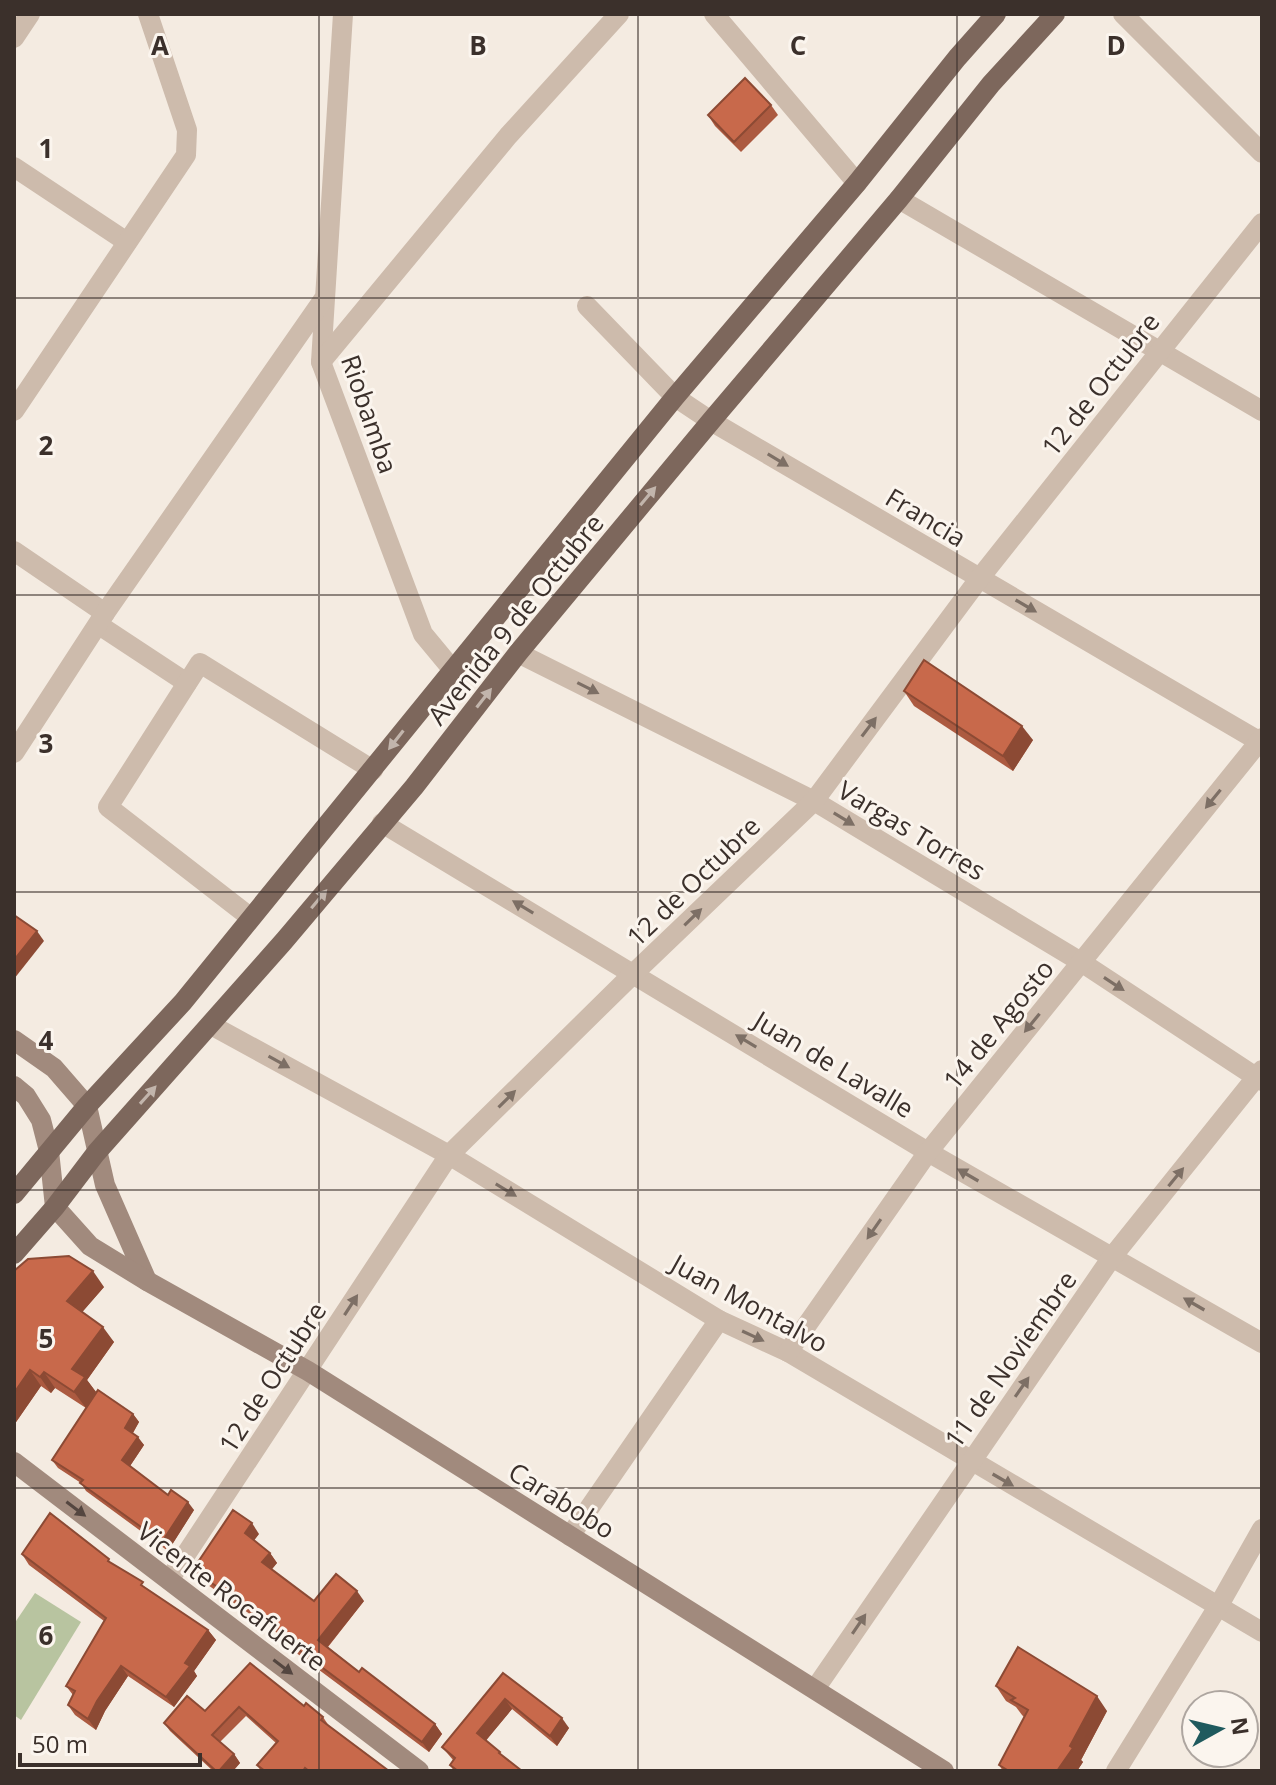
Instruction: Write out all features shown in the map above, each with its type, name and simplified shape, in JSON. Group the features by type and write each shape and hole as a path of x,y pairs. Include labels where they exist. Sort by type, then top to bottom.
{"main road":[{"name":"Avenida 9 de Octubre","path":"14,1194 87,1106 183,1002 675,397 996,14"},
{"name":"Avenida 9 de Octubre","path":"14,1254 96,1153 211,1025 414,787 518,653 899,199 991,84 1055,14"},
{"path":"14,1040 54,1068 87,1106 105,1185 147,1281"},
{"path":"14,1086 26,1096 41,1120 49,1151 55,1207"},
{"name":"Carabobo","path":"55,1207 90,1246 308,1371 944,1771"},
{"name":"Vicente Rocafuerte","path":"14,1462 419,1771"}],"street":[{"path":"14,38 30,14"},
{"path":"14,411 186,155 187,130 148,14"},
{"name":"Riobamba","path":"343,14 321,362 423,634 452,669"},
{"path":"321,362 508,136 619,14"},
{"path":"714,14 857,183"},
{"path":"1123,14 1262,153"},
{"path":"14,167 127,242"},
{"path":"899,199 1262,411"},
{"name":"12 de Octubre","path":"169,1580 449,1155 814,801 979,579 1262,223"},
{"path":"14,753 102,619 324,298"},
{"name":"Francia","path":"587,306 675,397 711,421 1261,741"},
{"path":"14,551 187,683"},
{"name":"Vargas Torres","path":"518,653 814,801 1081,962 1260,1076"},
{"path":"250,917 108,807 200,663 373,770"},
{"name":"14 de Agosto","path":"788,1352 928,1152 1261,741"},
{"name":"Juan de Lavalle","path":"382,823 928,1152 1262,1343"},
{"name":"Juan Montalvo","path":"211,1025 449,1155 719,1320 788,1352 1262,1632"},
{"name":"11 de Noviembre","path":"815,1689 1112,1257 1260,1076"},
{"path":"570,1536 719,1320"},
{"path":"1116,1771 1219,1605 1262,1529"}],"green space":[{"path":"35,1593 81,1622 21,1720 14,1715 14,1624"}],"building":[{"path":"745,78 771,105 734,142 708,115"},
{"path":"924,660 1022,726 1003,756 904,691"},
{"path":"14,915 37,931 14,960"},
{"path":"69,1256 93,1271 67,1301 103,1327 72,1369 85,1377 74,1392 44,1372 40,1377 30,1370 14,1393 14,1271 28,1259"},
{"path":"98,1390 133,1414 125,1428 138,1437 122,1460 168,1495 171,1490 188,1502 162,1542 80,1483 83,1480 52,1460"},
{"path":"233,1510 252,1523 245,1533 270,1553 262,1562 314,1601 336,1574 357,1591 318,1640 359,1672 362,1668 435,1724 422,1742 280,1636 283,1632 197,1573 196,1565"},
{"path":"50,1513 108,1561 143,1582 141,1585 208,1630 185,1663 190,1666 166,1697 121,1666 88,1719 68,1705 75,1691 66,1686 106,1618 22,1554"},
{"path":"1018,1647 1097,1696 1070,1746 1073,1748 1057,1771 1009,1771 999,1765 1028,1710 996,1686"},
{"path":"250,1663 304,1706 306,1703 323,1717 321,1720 389,1771 309,1771 305,1768 303,1771 265,1771 257,1765 278,1741 239,1707 212,1735 234,1754 216,1771 164,1723 187,1696 205,1711"},
{"path":"503,1673 562,1718 550,1736 505,1699 477,1733 522,1771 458,1771 450,1765 455,1758 442,1747"}]}
